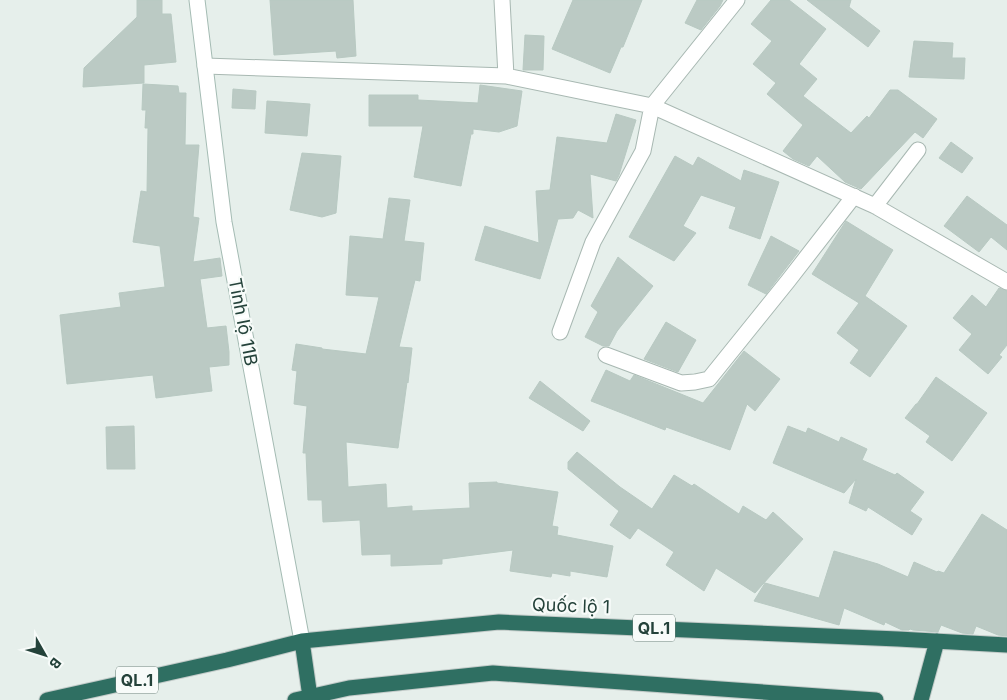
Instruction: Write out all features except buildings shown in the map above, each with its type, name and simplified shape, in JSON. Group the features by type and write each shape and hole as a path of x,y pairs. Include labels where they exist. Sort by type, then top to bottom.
{"highway":[{"name":"Quốc lộ 1","path":"47,700 227,660 302,641 499,622 1007,645"},
{"path":"302,641 305,699 349,688 492,673 876,700"},
{"path":"922,700 937,641"}],"street":[{"name":"Tỉnh lộ 11B","path":"197,0 224,222 302,641"},
{"path":"502,0 506,76"},
{"path":"560,332 594,242 643,150 652,106 737,0"},
{"path":"205,66 506,76 652,106 875,206 1007,282"},
{"path":"875,206 918,150"},
{"path":"606,355 681,382 709,379 788,282 854,196"}]}
